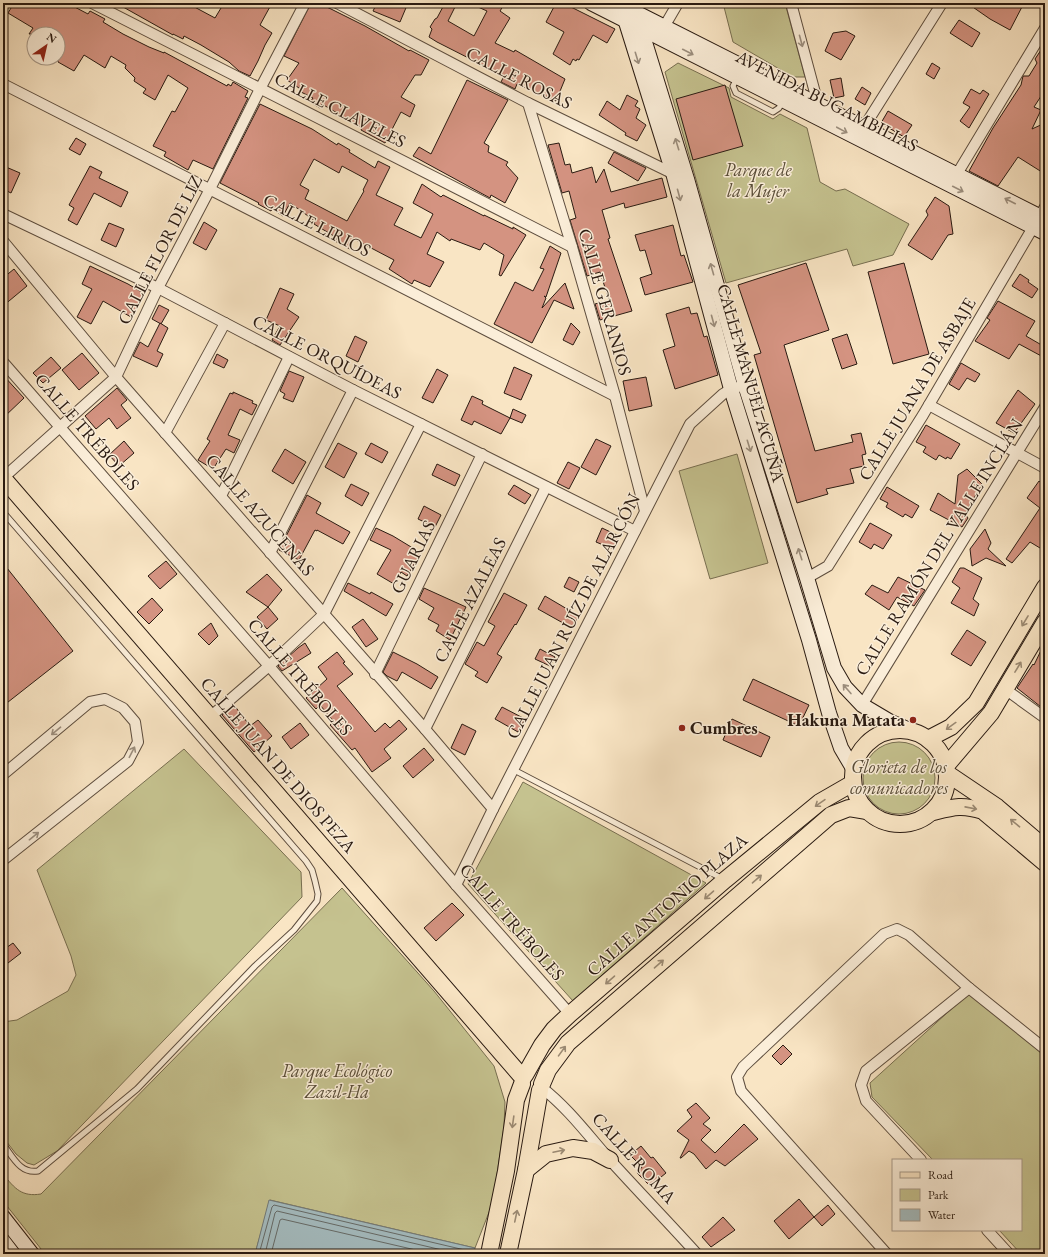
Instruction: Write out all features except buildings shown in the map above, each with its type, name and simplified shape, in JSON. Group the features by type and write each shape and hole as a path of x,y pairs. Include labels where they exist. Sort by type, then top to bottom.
{"main road":[{"name":"AVENIDA BUGAMBILIAS","path":"591,3 625,8 664,26 817,110 1042,220"},
{"name":"AVENIDA BUGAMBILIAS","path":"625,8 641,28 783,100 817,110 864,127 957,174 1042,220"},
{"name":"CALLE MANUEL ACUÑA","path":"625,8 738,387 829,712 841,748 854,776"},
{"name":"CALLE MANUEL ACUÑA","path":"641,28 687,179 738,387 808,578 834,668 845,687 862,705 889,721 921,736"},
{"name":"CALLE JUAN DE DIOS PEZA","path":"3,478 523,1079"},
{"path":"921,736 951,727 976,703 1045,587"},
{"path":"947,770 991,713 1045,622"},
{"path":"976,703 991,713"},
{"path":"933,812 941,801 947,788 947,770 939,751 921,736 898,730 881,734 867,743 857,757 854,776 858,798 867,811 878,820 892,824 907,824 921,820 933,812 956,806 971,807 983,811 1045,863"},
{"path":"947,770 997,807 1045,848"},
{"name":"CALLE ANTONIO PLAZA","path":"489,1254 506,1171 516,1100 523,1079 542,1045 554,1029 726,880 820,802 854,776"},
{"path":"508,1254 526,1170 541,1087 548,1070 568,1043 831,815 849,808 867,811"},
{"path":"523,1079 532,1073 535,1074 540,1078 541,1087"},
{"path":"526,1170 546,1154 574,1148 593,1151 610,1160"},
{"path":"3,1217 21,1252"},
{"path":"3,1241 21,1252"}],"street":[{"name":"CALLE CLAVELES","path":"92,3 572,247"},
{"name":"CALLE FLOR DE LIZ","path":"3,478 116,377 158,288 305,3"},
{"name":"CALLE ROSAS","path":"337,3 528,103 687,179"},
{"path":"664,26 678,3"},
{"path":"791,3 817,110"},
{"path":"864,127 942,3"},
{"path":"957,174 1045,28"},
{"name":"CALLE LIRIOS","path":"3,84 615,396"},
{"name":"CALLE GERANIOS","path":"528,103 615,396 645,511"},
{"name":"CALLE ORQUÍDEAS","path":"3,214 158,288 353,390 635,531"},
{"name":"CALLE JUANA DE ASBAJE","path":"808,578 828,566 929,405 1042,220"},
{"name":"CALLE AZUCENAS","path":"3,241 116,377 375,674 425,729 493,809"},
{"path":"165,433 225,323"},
{"path":"221,496 289,357"},
{"name":"CALLE TRÉBOLES","path":"3,362 269,666 456,885 570,1014"},
{"name":"CALLE JUAN RUÍZ DE ALARCÓN","path":"456,885 493,809 690,424 723,394 738,387"},
{"path":"270,553 353,390"},
{"path":"929,405 1045,468"},
{"name":"CALLE RAMÓN DEL VALLE INCLÁN","path":"862,705 1045,407"},
{"path":"210,717 269,666 324,614 421,424"},
{"name":"GUARIAS","path":"375,674 482,454"},
{"name":"CALLE AZALEAS","path":"425,729 546,487"},
{"path":"1005,689 1045,718"},
{"path":"3,860 128,760 138,742 135,722 123,708 105,699 90,702 4,774"},
{"path":"887,1254 741,1091 737,1078 743,1067 884,934 897,929 909,935 969,988 1045,1050"},
{"path":"920,1159 866,1101 861,1086 866,1071 969,988"},
{"name":"CALLE ROMA","path":"541,1087 555,1098 574,1117 610,1160 697,1254"},
{"path":"987,1231 1009,1254"}],"lane":[{"path":"3,512 306,861 312,870 318,894 317,902 294,930 255,966 137,1089 38,1171 30,1172 20,1166 3,1144"},
{"path":"514,770 726,880"}],"green space":[{"path":"723,3 785,3 805,77 793,77 733,42"},
{"name":"Parque de la Mujer","path":"678,63 729,88 731,97 773,119 780,114 807,128 820,182 836,191 845,189 909,224 893,255 853,266 847,249 726,283 665,72"},
{"path":"737,454 768,563 710,579 679,471"},
{"name":"Glorieta de los comunicadores","path":"899,742 919,748 929,758 935,778 929,798 919,808 899,814 879,808 869,798 863,778 869,758 879,748"},
{"path":"184,749 301,872 302,897 57,1151 34,1165 27,1163 16,1154 3,1137 3,1022 17,1020 68,991 76,975 71,956 37,870"},
{"path":"523,782 706,883 573,1001 468,884"},
{"name":"Parque Ecológico Zazil-Ha","path":"342,888 434,991 494,1066 505,1102 504,1126 493,1202 475,1248 270,1200 255,1254 45,1254 3,1201 3,1174 19,1191 34,1195 41,1194"},
{"path":"969,993 1045,1056 1045,1254 1021,1254 1000,1231 1022,1231 1022,1159 932,1159 872,1097 870,1083"}],"water":[{"path":"269,1200 475,1248 474,1254 255,1254"}],"place":[{"name":"Hakuna Matata","path":"913,720"},
{"name":"Cumbres","path":"682,728"}]}
